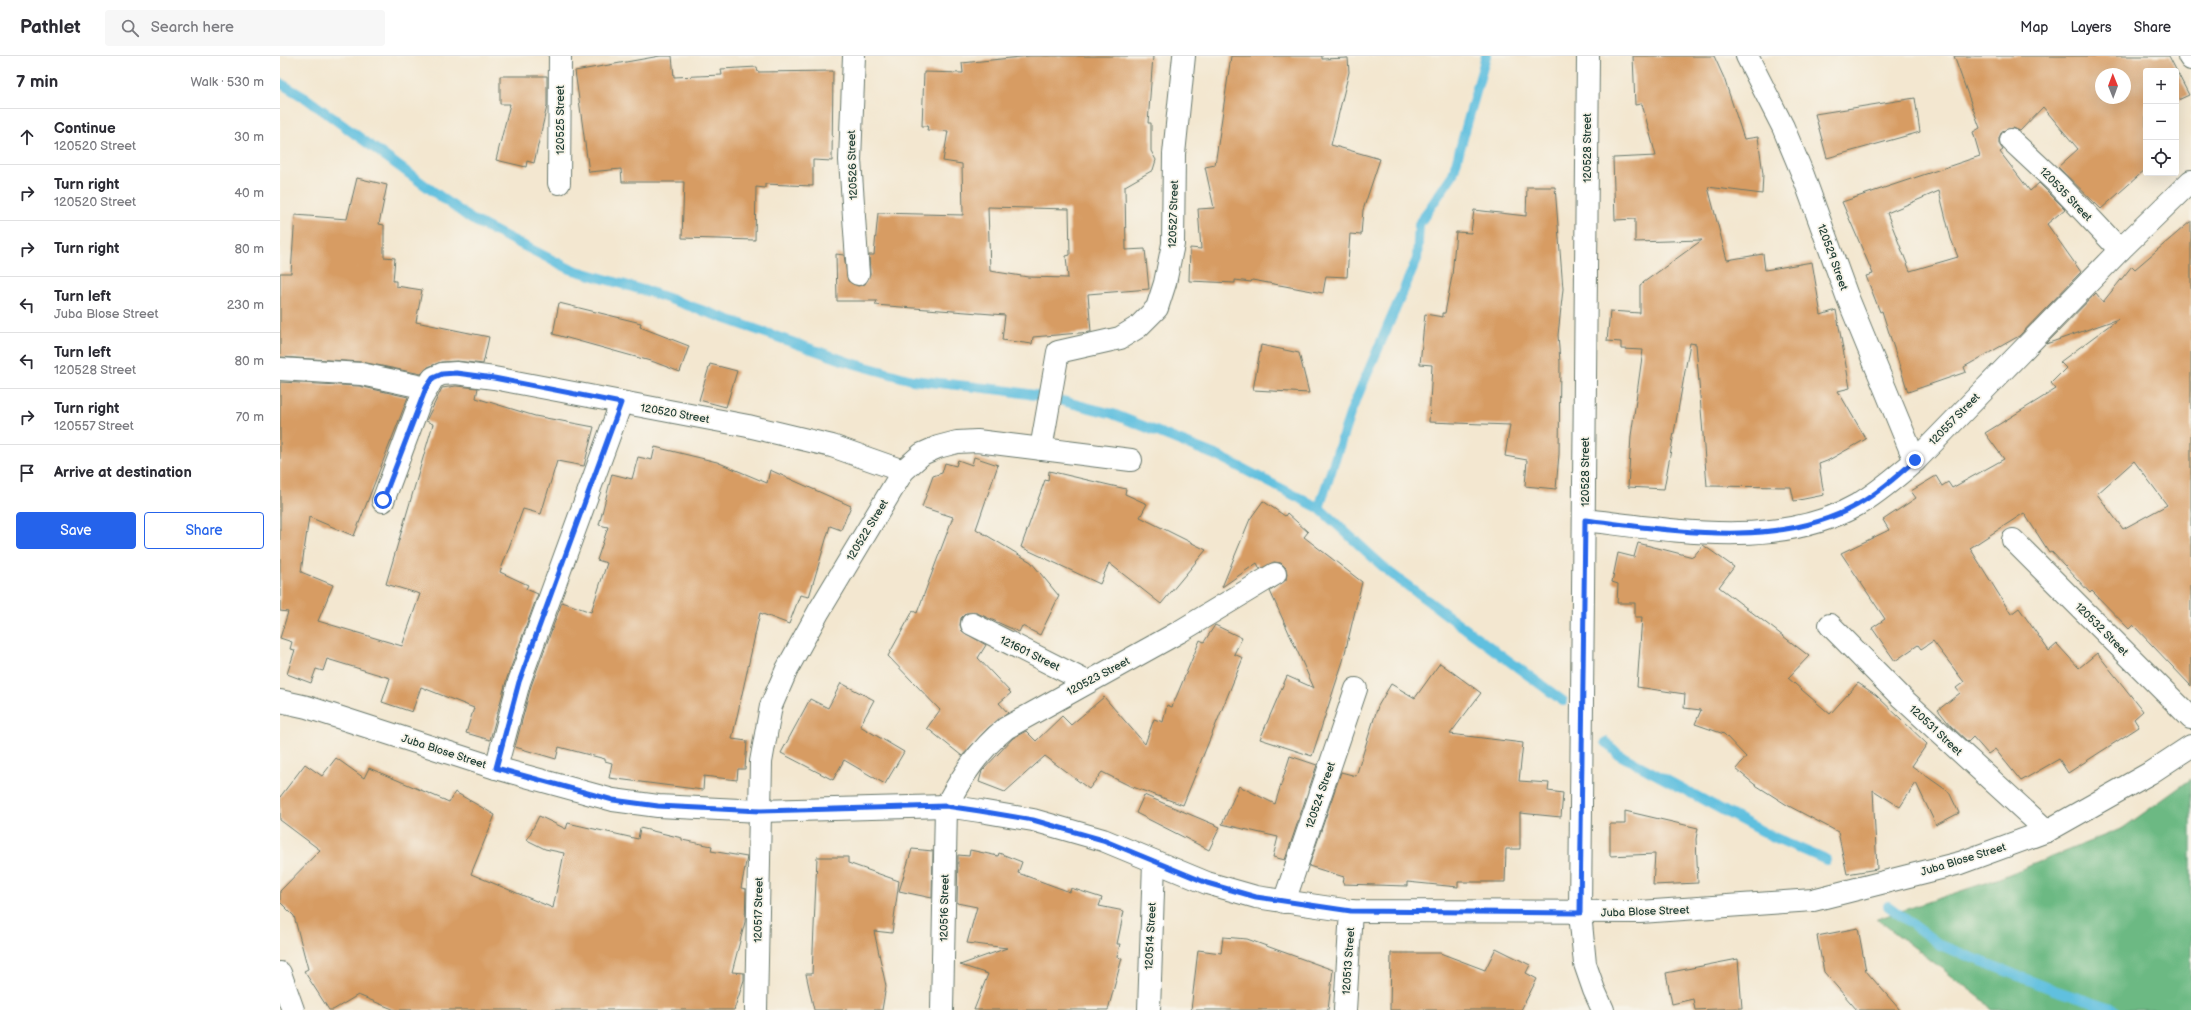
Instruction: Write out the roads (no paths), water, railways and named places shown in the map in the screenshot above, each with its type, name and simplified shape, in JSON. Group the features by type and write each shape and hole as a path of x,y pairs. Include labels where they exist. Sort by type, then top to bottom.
{"street":[{"name":"120525 Street","path":"559,183 560,56"},
{"name":"120526 Street","path":"854,56 850,160 858,274"},
{"name":"120527 Street","path":"1041,449 1058,352 1120,338 1138,327 1157,308 1165,283 1173,244 1174,154 1184,56"},
{"name":"120528 Street","path":"1588,56 1585,520 1580,913 1585,964 1603,1010"},
{"name":"120529 Street","path":"1747,56 1783,127 1803,175 1846,296 1915,460"},
{"name":"120535 Street","path":"2011,140 2058,184 2120,250"},
{"name":"120557 Street","path":"1585,520 1703,532 1757,532 1798,526 1829,518 1857,505 1889,483 1915,460 2120,250 2191,181"},
{"path":"280,369 361,374 426,388"},
{"name":"120520 Street","path":"383,500 426,388 433,378 442,374 456,373 494,378 748,426 832,446 903,471"},
{"path":"496,768 519,682 621,403"},
{"name":"120522 Street","path":"760,811 761,762 771,706 787,670 815,618 903,471 922,454 957,442 977,441 1131,460"},
{"name":"120532 Street","path":"2013,540 2191,718"},
{"name":"120523 Street","path":"946,806 959,781 988,743 1006,728 1179,632 1275,574"},
{"name":"121601 Street","path":"972,624 1087,682"},
{"name":"120531 Street","path":"1830,625 1902,698 2047,831"},
{"name":"120524 Street","path":"1284,902 1356,689"},
{"name":"Juba Blose Street","path":"280,701 307,706 496,768 613,800 658,806 760,811 946,806 1033,820 1103,840 1154,862 1221,887 1256,897 1351,911 1580,913 1707,909 1813,900 1960,863 2047,831 2150,773 2191,746"},
{"name":"120516 Street","path":"942,1010 946,806"},
{"name":"120517 Street","path":"756,1010 760,811"},
{"name":"120514 Street","path":"1148,1010 1154,862"},
{"name":"120513 Street","path":"1345,1010 1351,911"},
{"path":"280,973 293,1010"}],"waterway":[{"path":"1319,508 1351,411 1417,259 1419,224 1453,174 1486,56"},
{"path":"280,83 307,99 471,219 570,269 653,293 848,362 912,380 1003,390 1047,397 1113,414 1220,457 1319,508 1389,572 1563,701"},
{"path":"1606,742 1618,754 1769,835 1826,860"},
{"path":"1888,906 1940,945 2054,990 2115,1010"}]}
